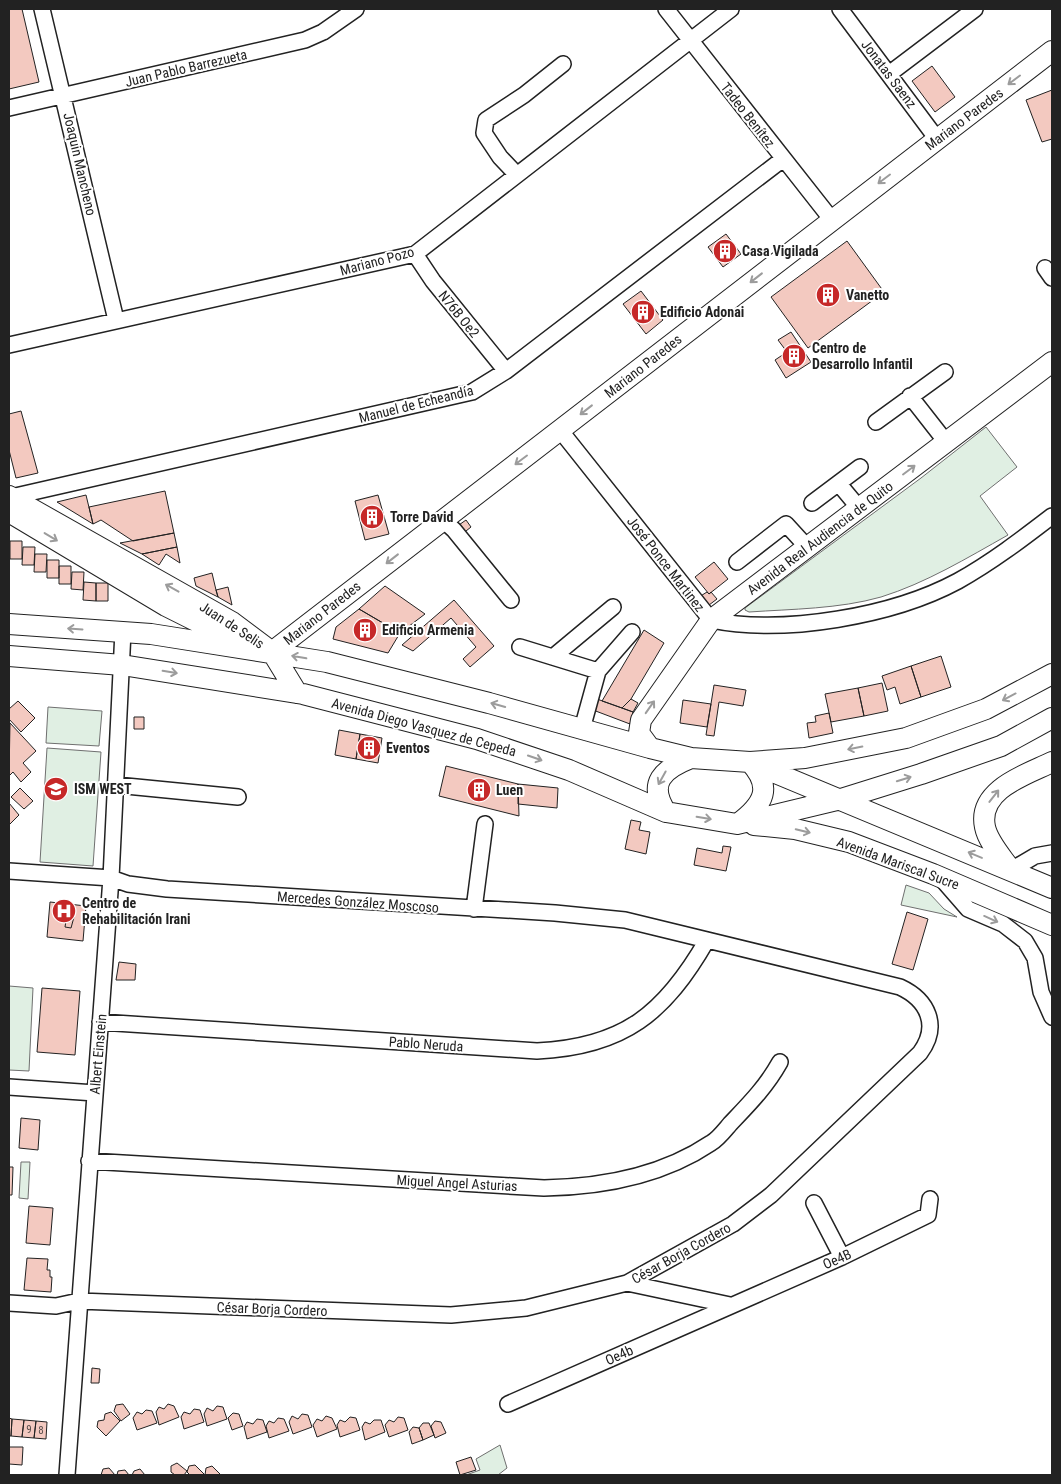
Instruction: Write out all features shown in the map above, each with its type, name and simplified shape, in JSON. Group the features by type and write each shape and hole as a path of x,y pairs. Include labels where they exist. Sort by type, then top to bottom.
{"main road":[{"name":"Mariano Paredes","path":"297,693 272,652 1052,51"},
{"name":"Avenida Real Audiencia de Quito","path":"650,748 639,733 641,720 711,620 1052,362"},
{"name":"Juan de Selis","path":"9,502 95,555 166,606 222,636 272,652"},
{"name":"Juan de Selis","path":"95,555 232,622 272,652"},
{"path":"151,634 165,623 168,614 166,606"},
{"path":"9,624 151,634 327,662 691,758 750,762 805,758 906,738 986,709 1052,674"},
{"name":"Avenida Diego Vasquez de Cepeda","path":"9,656 122,665 297,693 477,738 568,770 666,812 738,824 841,799 921,774 1001,746 1052,718"},
{"path":"666,812 657,796 660,779 676,764 691,758"},
{"path":"750,762 1052,888"},
{"path":"738,824 750,815 763,796 763,781 759,772 750,762"},
{"path":"1011,870 995,848 984,826 986,812 995,794 1005,786 1052,762"},
{"name":"Avenida Mariscal Sucre","path":"738,824 795,828 840,840 941,877 1052,925"}],"street":[{"name":"Joaquin Mancheno","path":"42,9 116,320"},
{"name":"Juan Pablo Barrezueta","path":"9,108 305,40 323,32 356,9"},
{"name":"Tadeo Benítez","path":"666,9 782,159 832,220"},
{"name":"Mariano Pozo","path":"9,346 116,320 415,254 689,40 732,9"},
{"name":"Jonatas Saenz","path":"840,9 937,139"},
{"path":"889,74 975,9"},
{"path":"517,175 500,157 484,133 486,120 524,95 563,64"},
{"name":"Manuel de Echeandía","path":"9,502 472,392 506,371 782,159"},
{"name":"N76B Oe2","path":"415,254 433,281 506,371"},
{"path":"876,422 945,372"},
{"path":"910,396 946,442"},
{"name":"José Ponce Martinez","path":"560,430 711,620 748,626 808,622 855,615 908,602 942,588 986,564 1052,516"},
{"path":"812,502 860,467"},
{"path":"839,484 859,508"},
{"path":"443,520 454,530 511,600"},
{"path":"737,562 786,524 806,548"},
{"path":"553,657 613,607"},
{"name":"Albert Einstein","path":"66,1475 111,878 123,632"},
{"path":"582,729 598,671 632,632"},
{"path":"520,647 598,671"},
{"path":"116,785 238,797"},
{"path":"474,909 485,824"},
{"path":"1011,870 1035,856 1052,853"},
{"name":"Mercedes González Moscoso","path":"9,871 111,878 128,884 167,889 554,913 625,920 707,940"},
{"path":"941,877 968,909 1003,924 1025,941 1035,958 1041,992 1051,1014"},
{"name":"Pablo Neruda","path":"100,1022 537,1051 564,1050 589,1045 613,1036 638,1023 658,1008 690,970 707,940"},
{"name":"César Borja Cordero","path":"9,1298 56,1306 79,1301 451,1315 526,1308 627,1283 733,1224 771,1194 920,1053 928,1039 927,1012 918,997 905,990 707,940"},
{"path":"1051,1014 1052,994"},
{"name":"Miguel Angel Asturias","path":"89,1161 544,1188 601,1184 644,1174 713,1143 766,1086 780,1062"},
{"path":"9,1087 94,1093"},
{"name":"Oe4B","path":"730,1305 842,1257 928,1215 930,1199"},
{"path":"814,1203 842,1257"},
{"path":"627,1283 730,1305"},
{"name":"Oe4b","path":"508,1404 730,1305"}],"green space":[{"path":"986,427 1017,467 980,496 1008,535 914,585 881,597 849,604 815,608 749,612 745,610 745,608 921,478"},
{"path":"48,707 102,711 99,746 46,743"},
{"path":"47,748 101,752 93,866 40,862"},
{"path":"906,885 929,893 944,909 957,917 901,905"},
{"path":"9,986 33,988 29,1071 9,1070"},
{"path":"21,1162 30,1162 28,1199 19,1198"},
{"path":"500,1445 507,1468 498,1475 466,1475 480,1470 476,1459"}],"building":[{"path":"9,9 22,9 39,82 9,89"},
{"path":"932,66 955,97 935,112 912,81"},
{"path":"1052,90 1052,139 1042,142 1026,100"},
{"name":"Casa Vigilada","path":"726,234 741,254 723,267 708,247"},
{"name":"Vanetto","path":"847,241 884,292 808,348 771,297"},
{"name":"Edificio Adonai","path":"641,291 663,320 646,334 623,304"},
{"name":"Centro de Desarrollo Infantil","path":"791,332 811,362 786,378 775,360 787,352 778,340"},
{"path":"21,411 38,473 16,478 9,450 9,414"},
{"path":"165,491 174,533 133,541 101,520 93,524 89,507"},
{"path":"86,495 93,524 57,502"},
{"name":"Torre David","path":"378,495 389,534 365,540 355,501"},
{"path":"466,520 471,527 461,535 456,527"},
{"path":"174,533 177,547 142,554 120,543"},
{"path":"10,541 22,541 22,559 10,559"},
{"path":"23,547 35,547 34,565 22,565"},
{"path":"177,547 180,563 166,554 159,565 142,554"},
{"path":"35,554 47,554 46,572 34,572"},
{"path":"47,560 59,560 59,578 47,578"},
{"path":"714,562 728,579 709,594 695,577"},
{"path":"59,566 71,566 71,584 59,584"},
{"path":"72,572 84,572 83,590 71,589"},
{"path":"212,573 218,597 196,586 194,578"},
{"path":"84,582 96,583 96,601 83,600"},
{"path":"96,583 108,583 108,601 96,601"},
{"path":"385,586 425,614 400,633 359,609"},
{"path":"228,587 232,605 218,597 216,590"},
{"path":"707,592 709,594 711,592 717,599 709,605 699,597"},
{"path":"454,600 494,646 470,667 463,659 476,647 451,618 413,651 402,645"},
{"name":"Edificio Armenia","path":"359,609 400,633 388,653 333,639 336,627"},
{"path":"644,630 664,643 631,699 622,708 602,701"},
{"path":"941,656 951,687 921,697 911,666"},
{"path":"911,666 921,697 900,704 895,687 887,690 882,676"},
{"path":"882,683 888,711 864,716 858,688"},
{"path":"714,685 746,690 743,706 719,702 714,736 706,735"},
{"path":"858,688 864,716 831,722 825,694"},
{"path":"597,699 633,712 630,724 593,710"},
{"path":"631,699 638,703 633,712 622,708"},
{"path":"683,700 711,704 707,727 680,723"},
{"path":"18,701 35,718 21,732 9,719 9,709"},
{"path":"829,713 833,733 809,738 807,723 816,722 815,716"},
{"path":"134,717 144,717 144,729 134,729"},
{"path":"10,723 36,751 23,763 31,772 21,782 13,772 9,776"},
{"path":"339,730 360,734 356,759 335,755"},
{"name":"Eventos","path":"360,734 382,738 378,763 356,759"},
{"name":"Luen","path":"446,766 518,784 519,816 439,796"},
{"path":"518,784 558,788 557,808 518,804"},
{"path":"20,788 33,801 24,809 11,797"},
{"path":"9,803 19,815 9,825"},
{"path":"631,820 641,822 639,830 650,832 646,854 625,849"},
{"path":"723,846 731,847 726,871 694,865 697,848 722,853"},
{"path":"50,902 86,906 83,941 47,937"},
{"path":"907,912 928,919 913,970 892,964"},
{"path":"67,915 74,917 71,928 65,927"},
{"path":"119,962 136,964 135,980 116,980"},
{"path":"42,988 80,991 75,1055 37,1052"},
{"path":"21,1118 40,1120 38,1150 19,1148"},
{"path":"9,1167 13,1167 12,1195 9,1195"},
{"path":"29,1206 53,1208 50,1245 26,1243"},
{"path":"27,1258 48,1259 47,1270 50,1270 50,1277 52,1277 51,1292 24,1290"},
{"path":"92,1368 100,1369 99,1383 91,1383"},
{"path":"123,1404 130,1414 121,1421 114,1411 116,1405"},
{"path":"168,1404 174,1406 179,1417 159,1425 156,1412 159,1407 164,1409"},
{"path":"217,1406 223,1407 227,1419 207,1426 204,1414 207,1408 213,1411"},
{"path":"194,1409 200,1410 204,1422 184,1429 181,1417 184,1412 190,1414"},
{"path":"146,1410 152,1411 157,1423 137,1430 133,1418 137,1412 142,1414"},
{"path":"111,1412 120,1421 106,1436 97,1427 98,1421 104,1420 105,1414"},
{"path":"233,1413 239,1414 243,1426 232,1430 228,1418"},
{"path":"302,1414 308,1415 312,1427 293,1434 289,1422 292,1416 298,1419"},
{"path":"326,1416 332,1418 337,1429 317,1437 313,1425 317,1419 322,1421"},
{"path":"350,1417 356,1418 360,1430 340,1437 337,1425 340,1420 345,1422"},
{"path":"398,1417 404,1418 408,1430 389,1437 385,1425 389,1420 394,1422"},
{"path":"9,1418 12,1419 11,1436 9,1436"},
{"path":"278,1418 284,1419 289,1431 269,1438 266,1426 269,1421 274,1423"},
{"path":"12,1419 24,1420 22,1437 11,1436"},
{"path":"257,1419 263,1420 267,1432 247,1439 244,1427 247,1422 253,1424"},
{"path":"24,1420 36,1421 34,1438 22,1437"},
{"path":"374,1420 381,1420 385,1432 365,1440 362,1427 365,1422 370,1424"},
{"path":"36,1421 47,1422 46,1439 34,1438"},
{"path":"435,1421 441,1422 446,1433 435,1438 431,1426"},
{"path":"423,1423 429,1423 434,1435 423,1440 419,1428"},
{"path":"413,1427 419,1428 423,1440 412,1444 409,1432"},
{"path":"9,1447 23,1447 22,1465 9,1464"},
{"path":"471,1457 476,1470 460,1475 456,1462"},
{"path":"177,1463 187,1471 184,1475 175,1475 171,1472 171,1466"},
{"path":"195,1465 204,1474 190,1475 187,1472 189,1466"},
{"path":"212,1466 221,1475 205,1475 206,1468"},
{"path":"109,1468 115,1475 101,1475 103,1469"},
{"path":"140,1469 145,1475 132,1475 134,1471"},
{"path":"125,1470 129,1475 117,1475 118,1471"}],"place":[{"name":"Casa Vigilada","path":"725,251"},
{"name":"Vanetto","path":"828,295"},
{"name":"Edificio Adonai","path":"643,312"},
{"name":"Centro de Desarrollo Infantil","path":"794,356"},
{"name":"Torre David","path":"372,517"},
{"name":"Edificio Armenia","path":"365,630"},
{"name":"Eventos","path":"369,748"},
{"name":"ISM WEST","path":"56,789"},
{"name":"Luen","path":"479,790"},
{"name":"Centro de Rehabilitación Irani","path":"64,911"}]}
